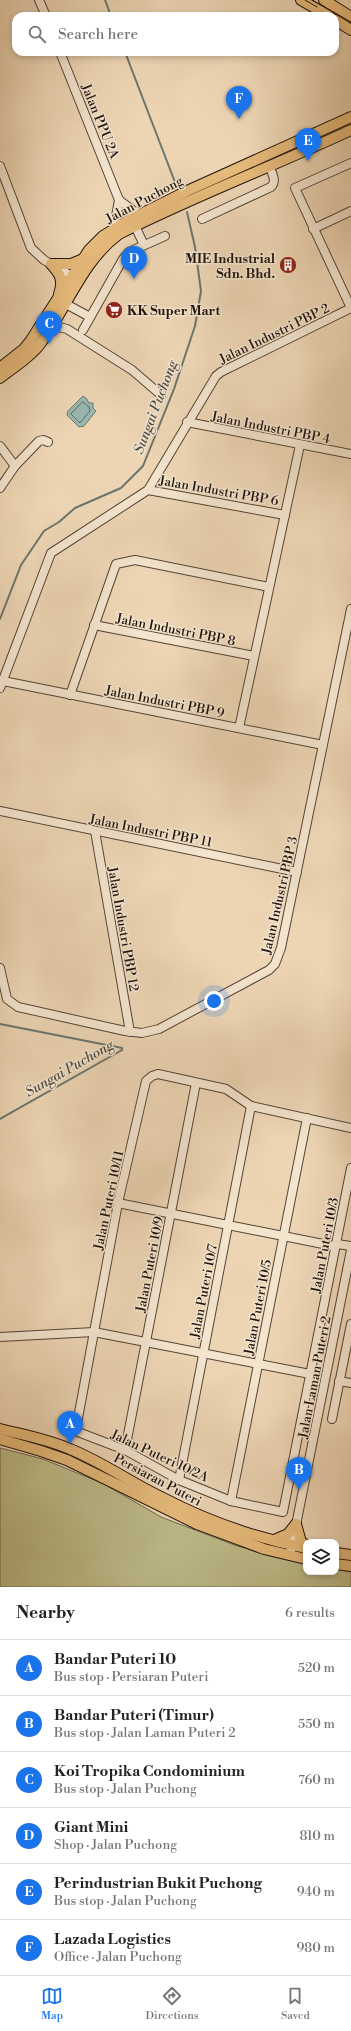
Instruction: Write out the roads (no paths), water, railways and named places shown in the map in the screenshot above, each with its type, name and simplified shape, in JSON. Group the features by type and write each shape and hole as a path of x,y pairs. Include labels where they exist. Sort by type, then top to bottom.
{"main road":[{"path":"301,0 322,12"},
{"path":"324,0 351,17"},
{"path":"339,22 351,30"},
{"name":"Jalan Puchong","path":"76,278 100,249 119,234 171,204 351,117"},
{"name":"Jalan Puchong","path":"189,195 270,167 351,130"},
{"name":"Jalan Puchong","path":"0,378 34,351 49,330 76,278 83,259 94,244 114,228 139,214 171,204"},
{"path":"51,264 71,264 83,259"},
{"path":"51,264 60,273 62,280 61,306"},
{"name":"Jalan Puchong","path":"0,368 24,349 61,306"},
{"name":"Persiaran Puteri","path":"1,1432 11,1442 54,1455 79,1466 161,1508 197,1524 258,1546 291,1550 303,1548"},
{"name":"Persiaran Puteri","path":"1,1432 41,1439 68,1448 112,1469 189,1511 235,1529 274,1540 303,1557"},
{"path":"274,1540 288,1534 296,1524"},
{"path":"296,1524 301,1542 303,1544"},
{"path":"339,1553 351,1555"},
{"path":"339,1564 351,1566"}],"street":[{"path":"39,0 44,12"},
{"name":"Jalan PPU 2A","path":"62,56 119,200"},
{"path":"351,163 295,188 314,229 348,292 351,308"},
{"path":"0,166 31,248 51,264 76,278"},
{"path":"202,219 271,187 274,184 274,179 270,167"},
{"path":"114,228 119,200 139,214"},
{"path":"314,229 351,211"},
{"path":"135,226 144,245"},
{"path":"83,330 123,259 129,252 165,236"},
{"path":"67,329 63,320 61,306 90,317"},
{"name":"Jalan Industri PBP 2","path":"1,684 51,553 148,490 187,422 216,376 221,372 351,308"},
{"path":"49,330 59,327 67,329 132,370 161,395"},
{"name":"Jalan Industri PBP 4","path":"187,422 351,454"},
{"path":"0,488 15,466 39,441 43,440 48,442"},
{"path":"239,728 300,445"},
{"path":"0,446 15,466"},
{"name":"Jalan Industri PBP 6","path":"148,490 285,515"},
{"path":"70,695 116,564 135,560 269,587"},
{"name":"Jalan Industri PBP 3","path":"0,968 4,992 12,1004 18,1007 130,1032 150,1033 269,970 275,964 281,948 351,609"},
{"name":"Jalan Industri PBP 8","path":"94,625 254,656"},
{"name":"Jalan Industri PBP 9","path":"1,684 70,695 323,745"},
{"name":"Jalan Industri PBP 11","path":"0,811 297,872"},
{"name":"Jalan Industri PBP 12","path":"95,831 130,1032"},
{"name":"Jalan Puteri 10/11","path":"76,1430 118,1203 146,1081 152,1076 158,1074 196,1083"},
{"path":"196,1083 226,1089 251,1106 351,1128"},
{"name":"Jalan Puteri 10/9","path":"125,1450 196,1083"},
{"name":"Jalan Puteri 10/7","path":"179,1480 251,1106"},
{"name":"Jalan Puteri 10/5","path":"231,1501 307,1118"},
{"name":"Jalan Puteri 10/3","path":"310,1374 351,1168"},
{"path":"118,1203 284,1236 351,1252"},
{"path":"335,1247 351,1246"},
{"name":"Jalan Laman Puteri 2","path":"291,1550 351,1252"},
{"path":"332,1419 351,1324"},
{"path":"0,1338 94,1332 310,1374"},
{"name":"Jalan Puteri 10/2A","path":"76,1430 125,1450 179,1480 231,1501 283,1512 310,1374"},
{"path":"339,1381 351,1383"}],"water":[{"path":"83,396 89,403 93,403 93,408 96,411 84,426 79,427 67,415 68,411"}],"waterway":[{"name":"Sungai Puchong","path":"105,0 110,12"},
{"name":"Sungai Puchong","path":"127,56 178,190"},
{"name":"Sungai Puchong","path":"0,619 21,565 44,531 59,522 75,508 121,488 143,466 174,389 195,326 201,291 195,247 187,212"},
{"name":"Sungai Puchong","path":"0,1024 122,1048 122,1050 0,1119"}],"tram line":[{"path":"305,0 317,7"},
{"path":"312,0 333,12"},
{"path":"339,15 351,22"}],"place":[{"name":"Lazada Logistics","path":"239,119"},
{"name":"Perindustrian Bukit Puchong","path":"308,161"},
{"name":"MIE Industrial Sdn. Bhd.","path":"288,265"},
{"name":"Giant Mini","path":"134,279"},
{"name":"KK Super Mart","path":"114,310"},
{"name":"Koi Tropika Condominium","path":"49,344"},
{"name":"Bandar Puteri 10","path":"70,1444"},
{"name":"Bandar Puteri (Timur)","path":"299,1490"}]}
